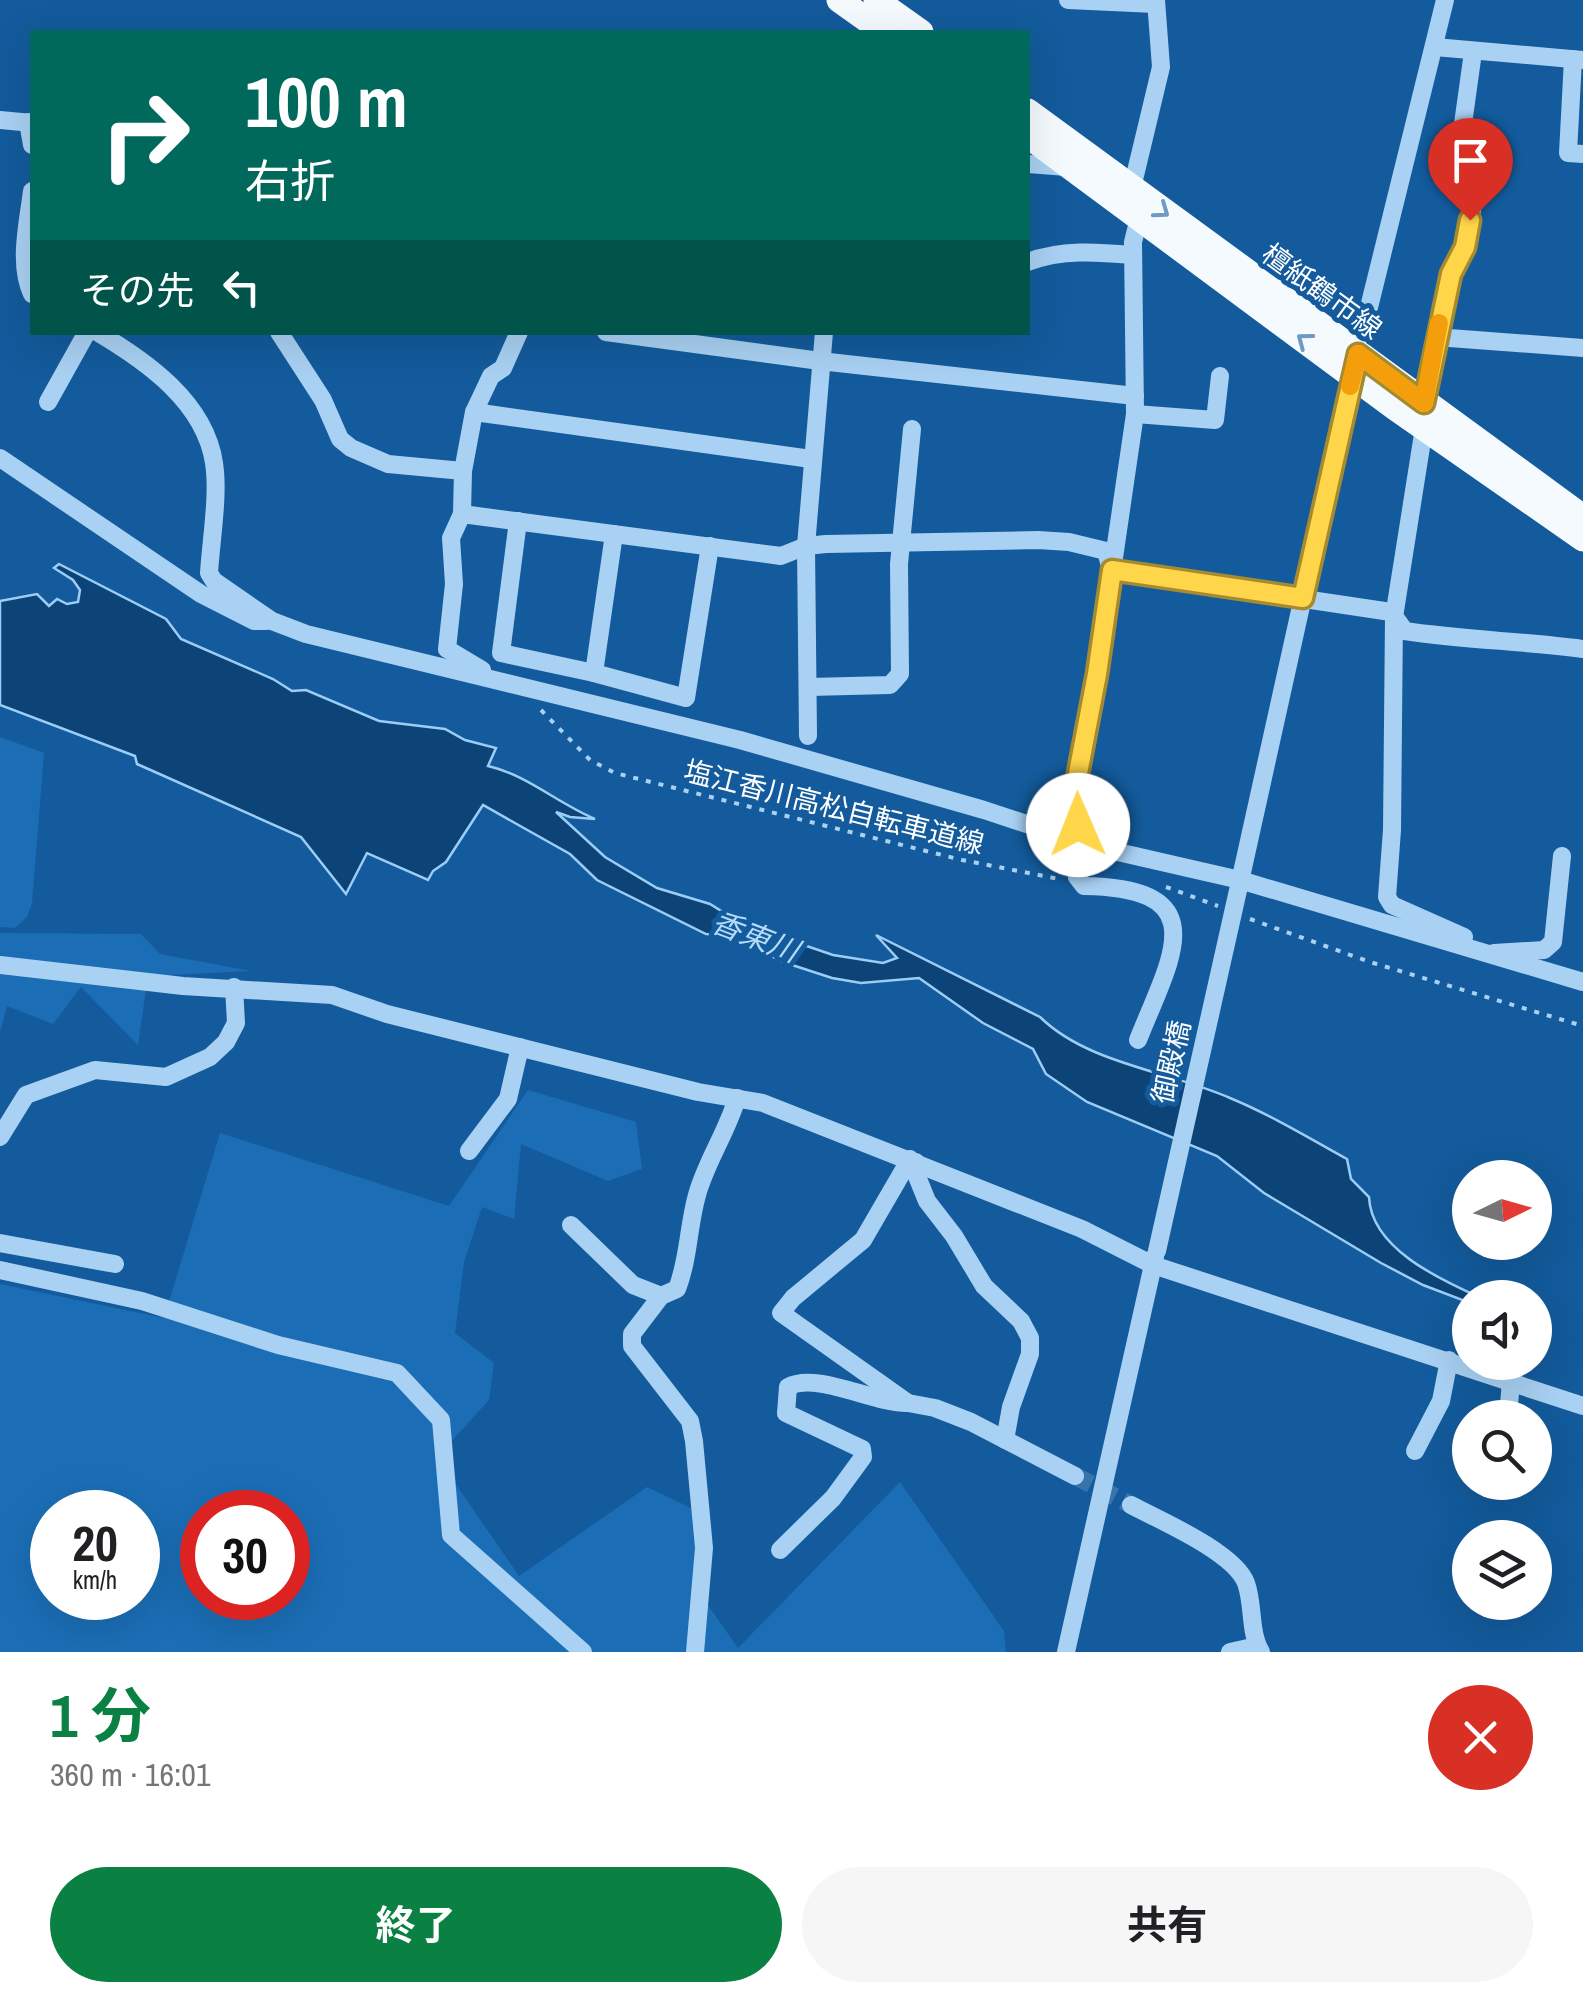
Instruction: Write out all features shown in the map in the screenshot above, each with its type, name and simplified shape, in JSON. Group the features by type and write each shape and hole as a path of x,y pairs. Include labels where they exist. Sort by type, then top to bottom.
{"main road":[{"path":"838,0 881,30"},
{"path":"876,0 917,30"},
{"name":"檀紙鶴市線","path":"1030,112 1355,365"},
{"name":"檀紙鶴市線","path":"1030,138 1138,218 1424,415 1583,540"},
{"name":"檀紙鶴市線","path":"1424,415 1583,518"}],"street":[{"path":"1068,0 1156,2 1161,68 1132,188"},
{"name":"御殿橋","path":"1066,1652 1355,365 1445,0"},
{"path":"1435,47 1578,59 1568,153 1583,154"},
{"path":"1473,52 1462,131 1475,194 1465,247 1451,274 1436,336 1394,617 1392,830 1387,897 1392,905 1472,941 1487,954 1544,950 1553,942 1562,856"},
{"path":"14,118 30,142"},
{"path":"1030,164 1108,170"},
{"path":"30,210 26,247 30,279"},
{"path":"1138,218 1133,255 1135,405 1097,674 1071,810 1078,825 1109,839 1077,877 1084,886 1111,886 1150,895 1165,905 1174,924 1173,950 1138,1040"},
{"path":"1030,261 1059,254 1133,255"},
{"path":"48,402 85,335"},
{"path":"103,335 139,357 173,387 198,422 214,462 209,573 214,581 272,620 306,634 740,740 1105,848 1583,982"},
{"path":"281,335 311,380 340,439 351,448 388,464 463,471"},
{"path":"484,677 480,667 448,649 454,584 451,538 462,514 463,471 474,412 491,376 503,368 518,335"},
{"path":"628,335 1135,405 1215,420 1220,376"},
{"path":"808,736 806,546 824,335"},
{"path":"1436,336 1583,348"},
{"path":"474,412 811,459"},
{"path":"809,686 890,685 900,674 900,564 912,429"},
{"path":"0,458 201,594 254,621 272,620"},
{"path":"462,514 781,556 806,546 1068,542 1106,551 1112,570"},
{"path":"518,521 501,654 594,672 686,698 710,546"},
{"path":"594,672 614,534"},
{"path":"1112,570 1390,612 1404,631 1583,649"},
{"path":"0,965 183,986 332,995 387,1014 796,1114 1155,1258 1452,1361"},
{"path":"0,1137 26,1095 95,1070 166,1077 210,1057 226,1042 236,1023 234,987"},
{"path":"469,1152 508,1099 520,1048"},
{"path":"695,1652 704,1548 694,1440 690,1422 632,1346 632,1334 661,1296 676,1289 686,1266 697,1194 728,1128 736,1098"},
{"path":"908,1403 781,1312 863,1240 913,1161"},
{"path":"913,1161 927,1200 984,1286 1021,1321 1030,1338 1030,1354 1011,1406 1005,1440"},
{"path":"571,1226 634,1285 661,1296"},
{"path":"0,1242 115,1264"},
{"path":"0,1270 142,1301 278,1344 397,1373 441,1420 451,1536 584,1652"},
{"path":"1415,1451 1441,1400 1449,1360"},
{"path":"1509,1400 1511,1380 1583,1406"},
{"path":"780,1550 833,1498 863,1457 862,1449 786,1413 788,1387 795,1383 834,1387 893,1404 935,1408 1074,1476"},
{"path":"1131,1505 1236,1566 1246,1582 1259,1649 1230,1652"}],"path":[{"name":"塩江香川高松自転車道線","path":"538,707 590,760 614,773 962,860 1053,880 1077,877"},
{"path":"1155,884 1221,907"},
{"path":"1236,913 1370,962 1583,1026"}],"shaded area":[{"path":"0,737 44,753 32,903 27,917 15,928 0,927"},
{"path":"0,933 141,934 160,954 251,971 148,976 138,1045 81,987 53,1024 7,1006 0,1032"},
{"path":"528,1090 636,1122 642,1169 608,1181 521,1144 514,1219 482,1207 464,1262 455,1333 494,1363 489,1400 437,1457 519,1576 647,1487 691,1508 698,1591 738,1648 900,1482 1004,1631 1006,1652 0,1652 0,1284 164,1318 220,1133 449,1206"}],"water":[{"name":"香東川","path":"59,564 166,619 181,639 292,691 306,690 379,721 445,729 465,740 496,748 488,766 516,776 595,819 556,812 605,857 657,888 710,904 742,924 833,955 883,963 897,958 876,935 1040,1017 1081,1046 1206,1089 1275,1119 1347,1159 1351,1179 1369,1197 1381,1232 1410,1259 1452,1284 1452,1296 1381,1263 1264,1193 1217,1156 1087,1102 1046,1074 1033,1049 983,1023 919,978 861,983 832,978 783,962 731,935 706,934 597,880 570,854 483,805 446,862 428,880 367,853 346,894 301,837 137,764 135,756 0,705 0,601 37,594 49,606 57,599 67,604 78,602 80,590 73,580 54,568"}],"tunnel":[{"path":"1075,1476 1131,1505"}],"slow traffic":[{"path":"1350,386 1358,354 1424,403 1439,323"}],"route":[{"path":"1078,825 1071,810 1112,570 1303,598 1358,354 1424,403 1451,274 1465,247 1470,220"}]}
